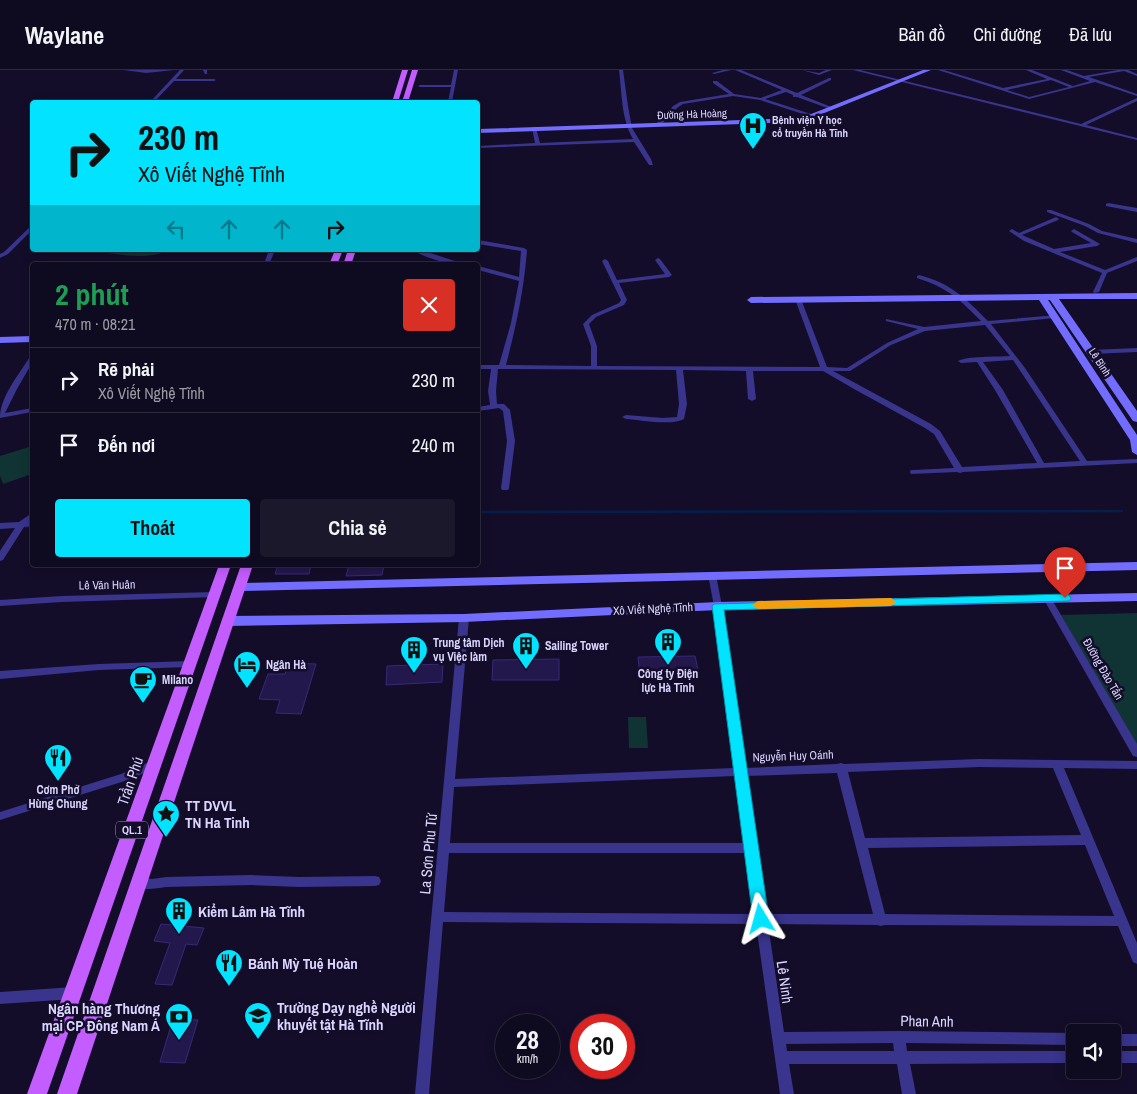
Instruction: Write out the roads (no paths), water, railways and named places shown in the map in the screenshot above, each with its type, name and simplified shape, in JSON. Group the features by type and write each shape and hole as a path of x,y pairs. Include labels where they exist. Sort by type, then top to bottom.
{"main road":[{"path":"396,100 405,70"},
{"path":"406,100 415,70"},
{"name":"Trần Phú","path":"37,1094 224,567"},
{"name":"QL.1","path":"67,1094 137,883 246,567"}],"street":[{"path":"126,70 146,72 172,70"},
{"path":"154,100 182,70"},
{"path":"450,100 456,70"},
{"path":"621,70 629,126 636,140 646,152 651,164"},
{"path":"714,73 729,70"},
{"path":"738,70 782,88 784,91 795,96 832,108"},
{"path":"804,70 819,74 830,70"},
{"path":"854,70 1137,139"},
{"name":"Đường Hà Hoàng","path":"480,131 792,121 812,116 928,70"},
{"path":"940,70 1029,98 1094,81"},
{"path":"1028,70 1073,87"},
{"path":"1063,70 1137,95"},
{"path":"1081,77 1124,70 1137,75"},
{"path":"795,96 830,79"},
{"path":"1002,90 1051,79"},
{"path":"173,80 214,80"},
{"path":"715,82 733,95"},
{"path":"420,86 452,86"},
{"path":"761,99 784,91"},
{"path":"658,125 675,107 682,103 733,95 761,99 812,116"},
{"path":"1015,99 1024,96"},
{"path":"1081,126 1137,99"},
{"path":"998,106 1007,103"},
{"path":"1127,104 1137,106"},
{"path":"534,128 538,145"},
{"path":"480,147 636,140"},
{"path":"1108,205 1137,210"},
{"path":"1049,211 1087,225 1100,232 1137,240"},
{"path":"1056,219 1015,233 1105,272 1135,261"},
{"path":"0,256 6,253 30,229"},
{"path":"1053,251 1097,244 1074,232"},
{"path":"480,242 524,250 522,280 514,323 492,391 494,406"},
{"path":"420,252 427,256 452,262"},
{"path":"615,282 669,275 658,260"},
{"path":"594,368 594,346 586,324 589,319 623,302 623,297 605,261"},
{"path":"480,269 522,280"},
{"path":"1096,292 1105,272"},
{"path":"919,277 943,286 986,323 1014,358 1085,463"},
{"path":"751,300 1137,296"},
{"name":"Lê Bình","path":"1042,297 1136,440 1137,452"},
{"name":"Lê Bình","path":"1053,297 1137,419"},
{"path":"798,299 824,369 928,426 937,433 960,471"},
{"path":"480,367 848,370 888,344 924,329 1055,316"},
{"path":"888,320 924,329"},
{"path":"0,340 30,340"},
{"path":"1091,352 1137,350"},
{"path":"961,361 1014,358"},
{"path":"978,359 999,390 1042,466"},
{"path":"0,416 13,389 30,361"},
{"path":"626,417 663,420 680,419 683,404 680,368"},
{"path":"749,368 752,399"},
{"path":"480,409 501,406 506,410 511,442 505,488"},
{"path":"0,416 30,410"},
{"path":"914,472 1137,461"},
{"path":"0,558 19,527 30,519"},
{"path":"0,526 19,527 30,524"},
{"path":"240,587 1137,566"},
{"name":"Lê Ninh","path":"712,575 718,606 750,848 787,1094"},
{"name":"Lê Văn Huân","path":"0,603 62,599 214,595"},
{"name":"Xô Viết Nghệ Tĩnh","path":"228,621 464,618 718,606 1137,597"},
{"name":"Đường Đào Tấn","path":"1047,598 1137,753"},
{"name":"La Sơn Phu Tử","path":"422,1094 464,618"},
{"path":"0,675 99,667 190,664"},
{"name":"Nguyễn Huy Oánh","path":"449,783 739,770 979,762 1137,765"},
{"path":"0,816 124,777 155,764"},
{"path":"1057,764 1137,958"},
{"path":"841,767 882,921"},
{"path":"861,843 1088,840"},
{"path":"443,848 750,848"},
{"path":"137,883 251,880 299,882 375,881"},
{"path":"437,917 1122,921"},
{"path":"0,998 74,992"},
{"path":"898,1037 909,1094"},
{"name":"Phan Anh","path":"778,1038 898,1037 1066,1040"},
{"path":"1121,1040 1137,1040"},
{"path":"781,1058 1066,1057"},
{"path":"1121,1057 1137,1057"}],"waterway":[{"path":"480,512 1122,511"},
{"path":"26,527 30,526"}],"place":[{"name":"Bệnh viện Y học cổ truyền Hà Tĩnh","path":"753,150"},
{"name":"Công ty Điện lực Hà Tĩnh","path":"668,666"},
{"name":"Sailing Tower","path":"526,670"},
{"name":"Trung tâm Dịch vụ Việc làm","path":"414,674"},
{"name":"Ngân Hà","path":"247,689"},
{"name":"Milano","path":"143,704"},
{"name":"Cơm Phở Hùng Chung","path":"58,782"},
{"name":"TT DVVL TN Ha Tinh","path":"166,838"},
{"name":"Kiểm Lâm Hà Tĩnh","path":"179,935"},
{"name":"Bánh Mỳ Tuệ Hoàn","path":"229,987"},
{"name":"Trường Dạy nghề Người khuyết tật Hà Tĩnh","path":"258,1040"},
{"name":"Ngân hàng Thương mại CP Đông Nam Á","path":"179,1041"}]}
